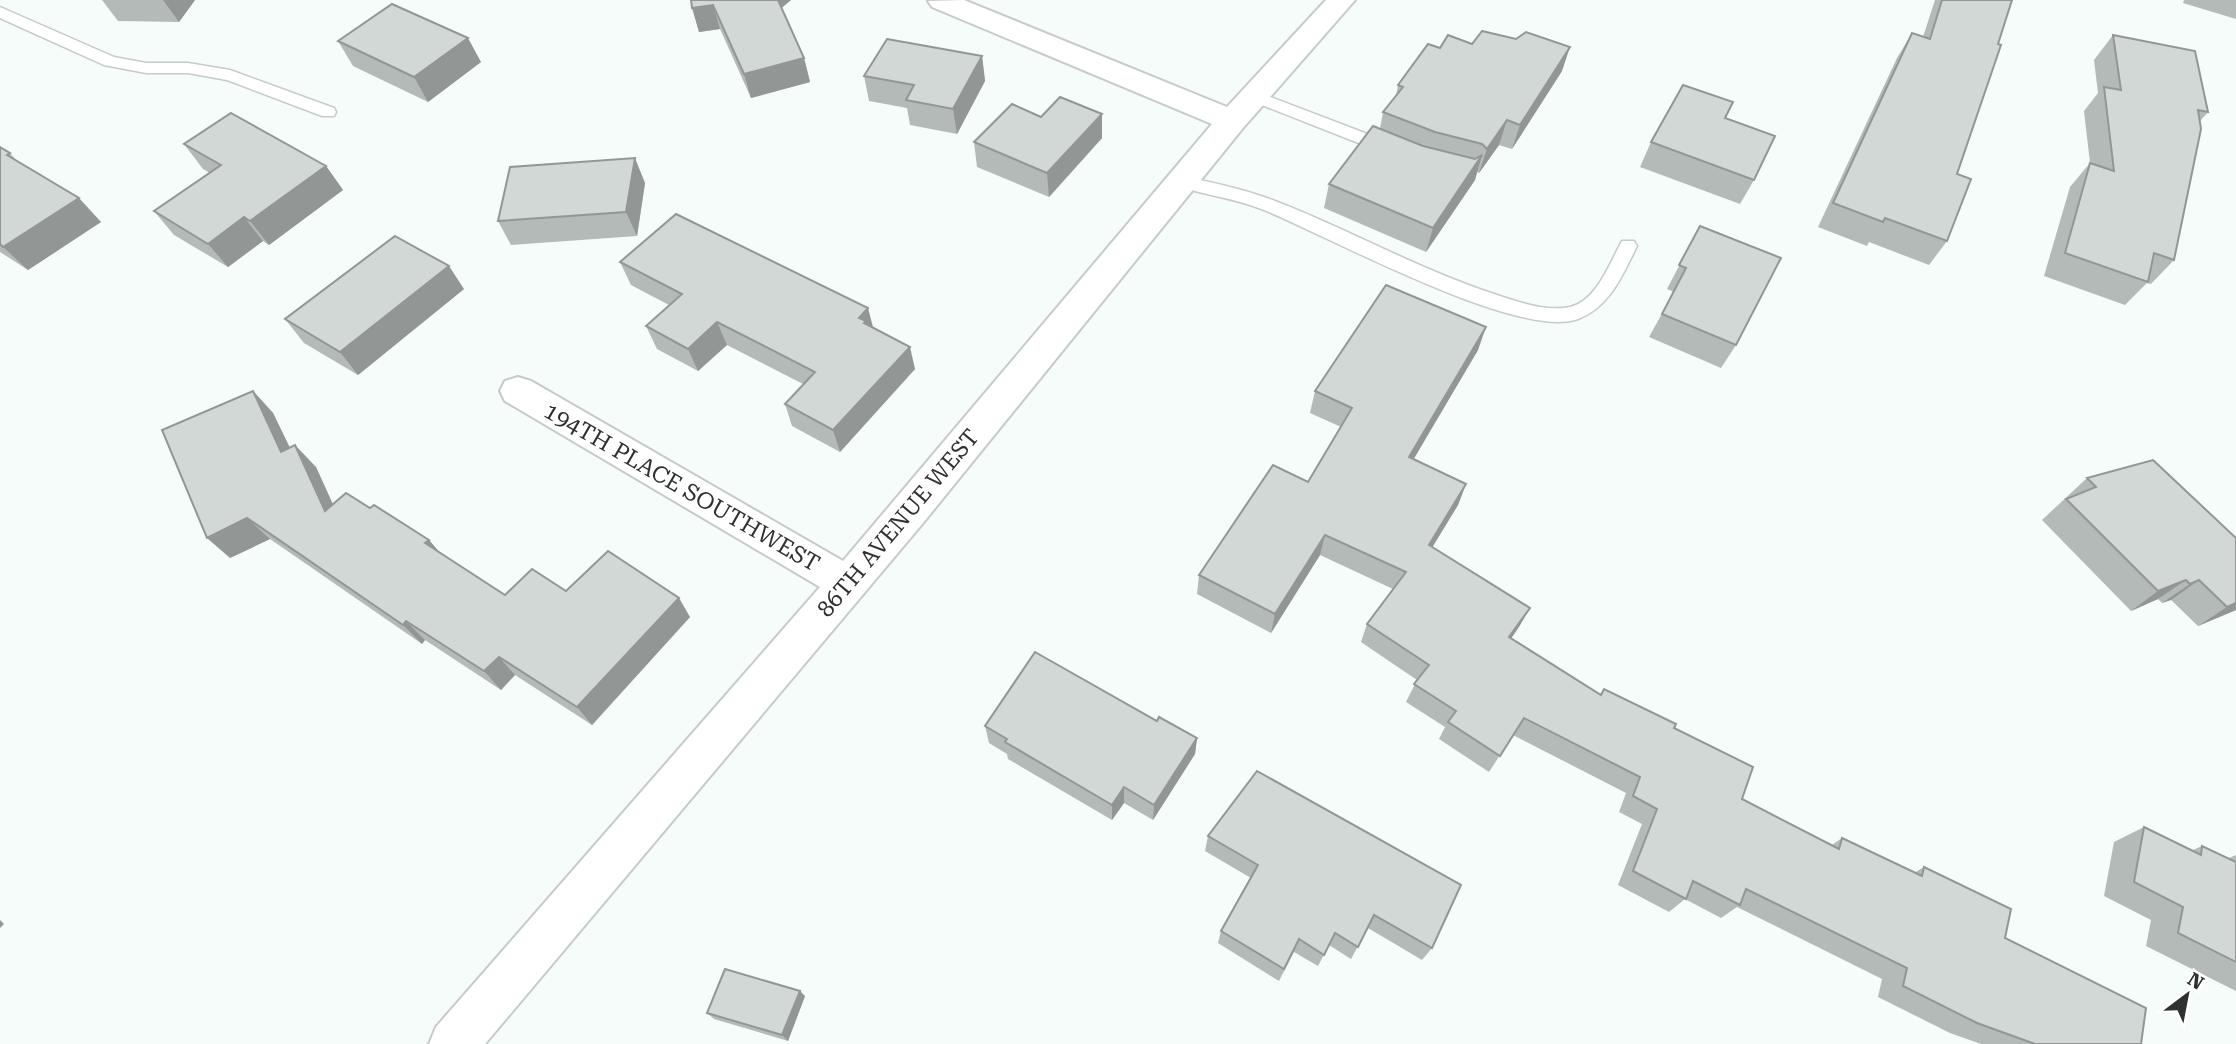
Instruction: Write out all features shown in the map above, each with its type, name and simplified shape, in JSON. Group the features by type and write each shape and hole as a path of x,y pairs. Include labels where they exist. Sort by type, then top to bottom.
{"street":[{"name":"86TH AVENUE WEST","path":"453,1044 909,512 1182,182 1340,0"},
{"path":"942,1 1244,109"},
{"name":"194TH PLACE SOUTHWEST","path":"518,391 847,583"}],"lane":[{"path":"0,12 110,61 146,68 188,68 230,75 328,112"},
{"path":"1244,109 1411,159"},
{"path":"1182,182 1235,194 1271,206 1492,302 1539,316 1571,315 1600,297 1628,246"}],"building":[{"path":"691,0 778,0 804,58 744,74 713,5 692,8"},
{"path":"1942,0 2012,0 1998,44 2001,45 1957,174 1971,179 1947,241 1885,218 1883,222 1833,203 1912,33 1930,39"},
{"path":"392,4 468,38 414,77 338,41"},
{"path":"1482,31 1516,39 1526,32 1570,47 1520,125 1507,120 1487,149 1482,144 1435,132 1383,112 1403,87 1398,85 1428,44 1440,48 1448,35 1472,44"},
{"path":"2113,35 2195,51 2208,112 2198,110 2201,129 2174,260 2154,253 2148,282 2065,253 2090,163 2114,171 2104,87 2121,90"},
{"path":"887,39 982,56 953,109 906,100 914,85 864,76"},
{"path":"1683,85 1733,102 1725,118 1775,136 1754,180 1651,142"},
{"path":"1060,97 1102,114 1047,173 974,142 1012,104 1041,117"},
{"path":"231,113 326,166 250,221 244,217 208,244 154,211 221,165 184,144"},
{"path":"1373,126 1423,146 1475,159 1482,155 1433,228 1329,184"},
{"path":"0,147 10,153 7,155 79,198 3,247 0,244"},
{"path":"635,158 626,212 498,221 510,167"},
{"path":"676,214 868,308 859,318 866,321 864,323 910,347 833,430 785,404 815,372 717,322 688,349 646,326 682,294 620,262"},
{"path":"1700,226 1781,258 1736,345 1662,314 1686,268 1679,265"},
{"path":"395,236 449,266 340,352 285,319"},
{"path":"1386,285 1486,327 1409,457 1466,484 1429,545 1530,608 1509,637 1601,695 1604,689 1676,724 1674,728 1753,767 1742,799 1839,849 1842,838 1922,876 1924,867 2011,909 2005,938 2146,1008 2141,1044 2035,1044 1977,1023 1903,986 1907,968 1746,889 1740,905 1693,881 1686,899 1633,871 1657,809 1633,796 1640,777 1524,718 1500,756 1448,722 1456,711 1414,684 1429,665 1367,624 1406,572 1325,535 1275,614 1199,575 1273,465 1308,482 1352,408 1315,391"},
{"path":"253,391 281,452 295,445 325,511 346,493 370,508 374,505 429,540 425,543 505,595 532,569 566,591 608,551 679,598 577,707 499,657 484,671 406,621 403,625 247,518 207,538 162,430"},
{"path":"2153,460 2236,538 2236,603 2227,607 2199,580 2190,584 2186,580 2158,591 2066,499 2096,487 2087,478"},
{"path":"1035,652 1157,721 1159,717 1197,738 1154,805 1124,787 1112,805 1005,742 1007,739 985,726"},
{"path":"1257,771 1461,885 1432,948 1374,915 1358,947 1335,933 1324,955 1299,939 1284,969 1221,931 1258,865 1208,836"},
{"path":"2144,827 2201,855 2202,846 2236,862 2236,962 2178,933 2183,907 2134,882"},
{"path":"725,969 800,991 782,1035 707,1013"}]}
